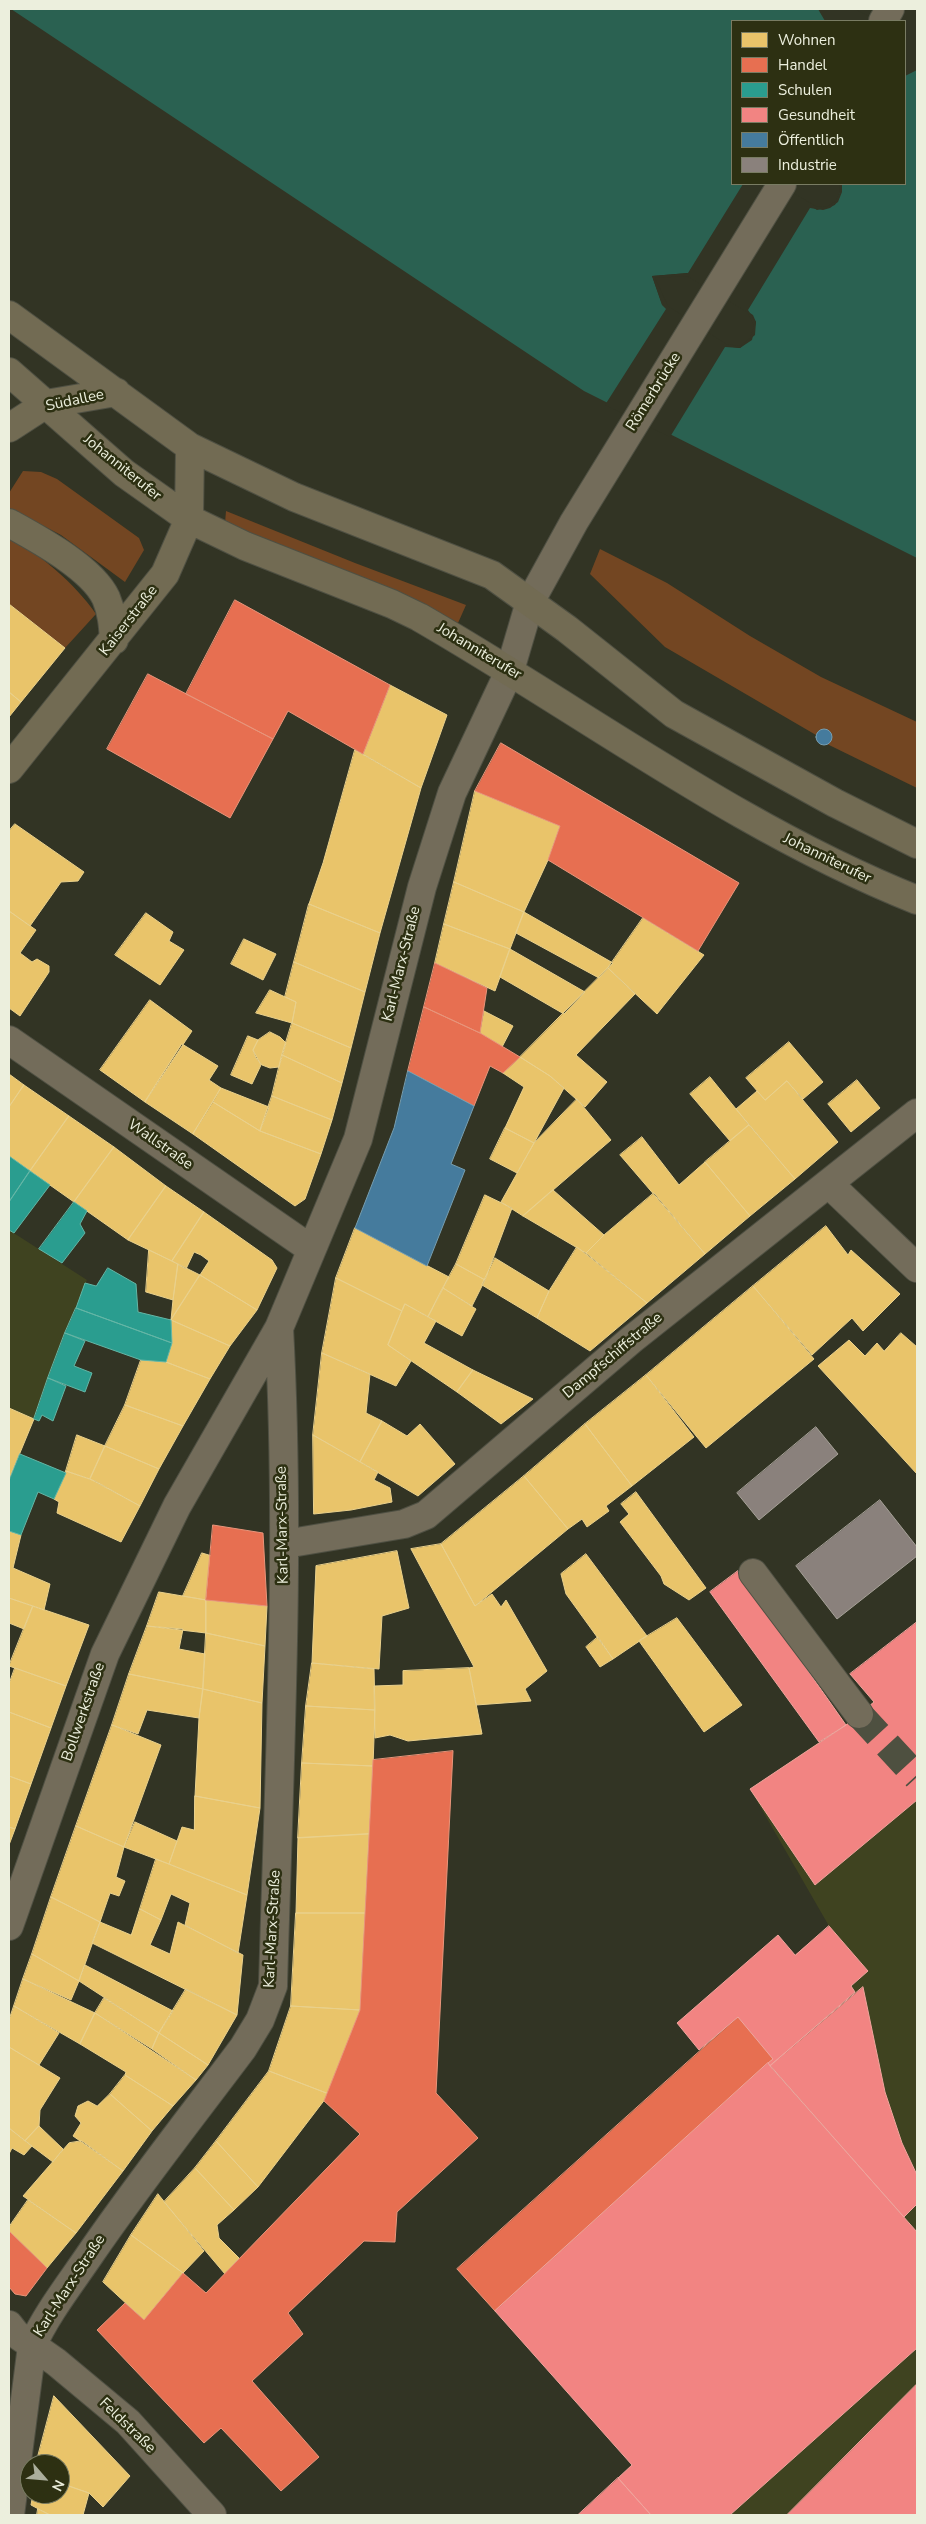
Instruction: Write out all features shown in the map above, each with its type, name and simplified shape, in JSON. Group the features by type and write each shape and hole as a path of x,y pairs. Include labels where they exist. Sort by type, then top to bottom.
{"main road":[{"path":"9,316 190,447 294,497 492,575 567,629 674,714 835,803 917,844"},
{"name":"Johanniterufer","path":"9,372 124,473 189,519 245,546 392,604 419,617 510,670 757,824 884,887 917,900"},
{"name":"Südallee","path":"9,428 46,404 116,392"},
{"name":"Kaiserstraße","path":"9,769 165,574 189,519 190,447"},
{"path":"9,523 52,549 96,583 106,597 113,618 114,640"}],"street":[{"path":"884,20 890,9"},
{"name":"Römerbrücke","path":"530,602 569,530 781,185"},
{"name":"Karl-Marx-Straße","path":"177,1506 279,1328 358,1139 422,887 452,793 510,670 530,602"},
{"name":"Wallstraße","path":"9,1040 311,1250"},
{"name":"Dampfschiffstraße","path":"285,1544 404,1524 426,1515 638,1334 917,1113"},
{"path":"829,1184 917,1268"},
{"name":"Karl-Marx-Straße","path":"10,2515 32,2346 68,2285 124,2206 243,2048 260,2020 273,1986 285,1544 282,1463 283,1403 279,1328"},
{"name":"Bollwerkstraße","path":"9,1926 105,1654 177,1506"},
{"path":"753,1573 859,1714"},
{"name":"Feldstraße","path":"9,2324 32,2346 56,2362 128,2422 212,2515"}],"shaded area":[{"path":"23,471 41,472 57,479 139,538 144,550 125,582 61,535 9,508 9,493"},
{"path":"226,511 466,605 458,623 400,593 337,570 225,523"},
{"path":"9,536 56,570 78,591 96,614 65,648 9,604"},
{"path":"600,549 667,583 750,636 821,677 917,722 917,788 827,744 831,737 827,730 819,731 816,735 665,647 590,574"},
{"path":"9,1230 87,1280 65,1333 34,1419 9,1408"},
{"path":"917,1622 917,2232 770,2066 855,1992 851,1986 868,1971 829,1926 750,1789 859,1715 875,1700 856,1675"},
{"path":"917,2348 917,2515 730,2515"}],"water":[{"path":"11,9 818,9 824,20 731,20 731,185 776,185 817,210 835,205 842,185 906,185 906,76 917,70 917,558 584,391","holes":["688,273 753,315 756,322 752,340 740,348 725,346 662,304 652,276"]}],"pier":[{"path":"855,9 917,9 917,40 906,34 906,20 876,20"},
{"path":"742,185 780,185 817,207 828,206 836,201 840,192 839,185 842,185 842,192 838,202 830,208 823,210 810,208 748,310 756,322 755,335 740,348 725,347 670,437 605,405 666,309 662,305 652,276 688,273","holes":["687,276 747,312 754,326 750,338 740,346 726,344 668,306 655,278"]}],"building: Wohnen":[{"path":"9,604 65,648 21,702 9,692"},
{"path":"390,685 447,715 421,788 363,754"},
{"path":"9,692 21,702 9,717"},
{"path":"355,750 421,788 380,933 309,904 323,863"},
{"path":"475,791 560,826 548,860 524,912 454,882"},
{"path":"15,824 84,872 78,881 61,882 30,926 9,911 9,831"},
{"path":"454,882 524,912 510,949 444,924"},
{"path":"309,904 380,933 365,992 294,962"},
{"path":"9,911 36,930 20,953 32,962 37,959 49,966 49,972 20,1016 9,1008"},
{"path":"524,912 613,963 599,978 516,933"},
{"path":"146,913 173,932 169,941 184,950 160,985 115,955"},
{"path":"643,918 704,955 657,1014 608,968"},
{"path":"444,924 510,949 495,991 435,963"},
{"path":"244,939 276,954 263,980 231,964"},
{"path":"510,949 585,992 564,1014 500,977"},
{"path":"294,962 365,992 351,1048 292,1023 296,1002 285,997"},
{"path":"608,968 635,994 576,1055 607,1082 585,1107 550,1076 520,1057"},
{"path":"270,990 296,1002 292,1023 256,1013"},
{"path":"150,1000 192,1031 145,1102 100,1070"},
{"path":"484,1011 513,1026 502,1047 480,1033"},
{"path":"292,1023 351,1048 342,1083 282,1055"},
{"path":"270,1032 280,1037 286,1043 279,1067 270,1068 262,1065 256,1058 253,1050 258,1040"},
{"path":"248,1036 258,1040 253,1050 261,1065 252,1084 231,1075"},
{"path":"789,1042 823,1082 803,1099 787,1081 765,1100 746,1078"},
{"path":"182,1044 218,1066 209,1080 221,1088 193,1134 145,1102"},
{"path":"282,1055 342,1083 332,1120 272,1096"},
{"path":"520,1057 550,1076 564,1088 534,1143 505,1128 524,1087 503,1073"},
{"path":"9,1074 24,1085 9,1107"},
{"path":"710,1077 749,1125 730,1141 690,1094"},
{"path":"857,1080 880,1108 851,1132 828,1104"},
{"path":"787,1081 838,1142 795,1179 736,1109 757,1091 765,1100"},
{"path":"24,1085 69,1116 30,1171 9,1156 9,1107"},
{"path":"221,1088 269,1107 260,1131 213,1102"},
{"path":"272,1096 332,1120 321,1154 260,1131"},
{"path":"577,1099 611,1140 523,1216 501,1202 534,1143"},
{"path":"213,1102 260,1131 321,1154 305,1199 295,1206 193,1134"},
{"path":"69,1116 114,1147 74,1202 30,1171"},
{"path":"749,1125 795,1179 750,1216 705,1162"},
{"path":"505,1128 534,1143 517,1173 490,1159"},
{"path":"642,1137 679,1185 705,1162 750,1216 705,1254 620,1155"},
{"path":"114,1147 166,1186 128,1240 74,1202"},
{"path":"166,1186 204,1212 172,1261 128,1240"},
{"path":"553,1190 604,1235 586,1253 523,1216"},
{"path":"654,1193 705,1254 647,1303 586,1253 604,1235"},
{"path":"485,1195 512,1208 485,1280 456,1264"},
{"path":"204,1212 272,1260 277,1268 257,1310 200,1275 209,1261 201,1255 194,1252 186,1269 172,1261"},
{"path":"826,1226 848,1255 851,1250 900,1294 863,1331 852,1318 812,1355 753,1286"},
{"path":"355,1228 449,1277 428,1317 405,1304 402,1311 336,1278"},
{"path":"577,1247 647,1303 590,1351 537,1318 549,1291"},
{"path":"149,1250 178,1264 173,1300 146,1292"},
{"path":"495,1258 549,1291 537,1318 482,1285"},
{"path":"178,1264 200,1275 171,1320 173,1300"},
{"path":"456,1264 485,1280 472,1306 443,1288"},
{"path":"200,1275 257,1310 230,1346 171,1320"},
{"path":"336,1278 402,1311 388,1345 411,1361 396,1386 322,1353"},
{"path":"753,1286 814,1359 706,1448 646,1375"},
{"path":"443,1288 476,1309 462,1336 428,1317"},
{"path":"405,1304 436,1321 424,1343 473,1370 457,1392 388,1345"},
{"path":"171,1320 230,1346 210,1379 166,1362 172,1343"},
{"path":"901,1333 917,1347 917,1474 818,1366 849,1340 865,1356 877,1343 884,1351"},
{"path":"322,1353 370,1374 366,1413 382,1421 360,1462 313,1435"},
{"path":"141,1360 166,1362 210,1379 183,1426 125,1405"},
{"path":"473,1370 533,1399 501,1424 457,1392"},
{"path":"646,1375 694,1437 632,1486 585,1424"},
{"path":"125,1405 183,1426 159,1469 105,1446"},
{"path":"9,1408 34,1419 10,1477 9,1476"},
{"path":"382,1421 407,1436 420,1424 455,1464 418,1496 360,1462"},
{"path":"585,1424 632,1486 606,1506 609,1511 587,1527 582,1519 568,1529 524,1476"},
{"path":"77,1435 105,1446 90,1479 66,1471"},
{"path":"313,1435 378,1472 374,1480 390,1488 392,1502 351,1510 314,1514"},
{"path":"105,1446 159,1469 140,1506 90,1479"},
{"path":"66,1471 95,1481 140,1506 121,1542 57,1513 59,1502 54,1499"},
{"path":"524,1476 568,1529 475,1606 441,1544"},
{"path":"636,1492 706,1588 689,1600 664,1584 661,1576 620,1522 629,1514 621,1504"},
{"path":"9,1531 21,1535 13,1568 50,1584 44,1610 9,1598"},
{"path":"441,1544 475,1606 492,1594 501,1607 506,1600 547,1671 525,1689 531,1701 476,1705 469,1668 474,1667 411,1549"},
{"path":"397,1551 409,1608 382,1616 379,1669 312,1663 316,1566"},
{"path":"202,1553 212,1556 206,1600 183,1596"},
{"path":"586,1554 647,1636 613,1659 566,1594 561,1574"},
{"path":"159,1592 206,1600 206,1633 147,1626"},
{"path":"9,1598 33,1606 24,1629 9,1623"},
{"path":"206,1600 267,1606 265,1646 206,1633"},
{"path":"33,1606 89,1625 66,1686 9,1666"},
{"path":"677,1618 742,1705 704,1732 639,1641"},
{"path":"147,1626 183,1629 179,1649 205,1654 203,1689 129,1674"},
{"path":"206,1633 265,1646 262,1703 203,1689"},
{"path":"598,1637 613,1659 600,1667 586,1647"},
{"path":"312,1663 374,1669 375,1710 306,1706"},
{"path":"15,1668 66,1686 51,1728 9,1712 9,1684"},
{"path":"469,1668 482,1734 408,1741 390,1735 375,1738 374,1686 403,1685 403,1671"},
{"path":"129,1674 203,1689 199,1718 147,1710 138,1734 112,1725"},
{"path":"203,1689 262,1703 260,1808 195,1796 199,1718"},
{"path":"306,1706 375,1710 373,1766 302,1763"},
{"path":"9,1712 51,1728 31,1784 9,1776"},
{"path":"112,1725 161,1745 124,1847 76,1826"},
{"path":"302,1763 373,1766 369,1834 298,1838"},
{"path":"9,1776 31,1784 15,1829 9,1827"},
{"path":"195,1796 260,1808 247,1895 169,1864 182,1827 194,1830"},
{"path":"135,1822 177,1841 169,1864 124,1847"},
{"path":"76,1826 124,1847 116,1877 125,1881 119,1896 110,1893 100,1922 51,1897"},
{"path":"9,1827 15,1829 9,1845"},
{"path":"369,1834 365,1913 296,1913 298,1838"},
{"path":"156,1859 247,1895 238,1953 185,1925 190,1903 171,1894 161,1920 140,1909"},
{"path":"51,1897 100,1922 79,1981 32,1954"},
{"path":"140,1909 161,1920 150,1945 170,1954 178,1922 243,1955 237,2015 92,1943 100,1922 131,1935"},
{"path":"296,1913 365,1913 360,2010 291,2006"},
{"path":"32,1954 79,1981 71,2000 23,1979"},
{"path":"85,1965 173,2011 159,2033 79,1981"},
{"path":"23,1979 95,2013 80,2044 14,2006"},
{"path":"186,1989 237,2015 208,2065 159,2033"},
{"path":"104,1998 159,2033 152,2049 95,2013"},
{"path":"14,2006 59,2033 39,2065 9,2047 9,2020"},
{"path":"291,2006 360,2010 329,2094 269,2071"},
{"path":"95,2013 196,2080 173,2106 125,2075 126,2072 80,2044"},
{"path":"159,2033 208,2065 196,2080 152,2049"},
{"path":"9,2047 60,2078 40,2110 39,2126 25,2141 9,2128"},
{"path":"269,2071 329,2094 258,2187 216,2141"},
{"path":"125,2075 173,2106 152,2131 110,2094"},
{"path":"110,2094 152,2131 123,2171 73,2136 81,2123 75,2116 78,2106 88,2101 97,2106"},
{"path":"39,2126 63,2149 53,2162 25,2141"},
{"path":"9,2128 32,2146 24,2155 12,2148 9,2154"},
{"path":"82,2141 123,2171 76,2233 23,2196 69,2143"},
{"path":"216,2141 258,2187 234,2210 195,2168"},
{"path":"195,2168 234,2210 217,2225 219,2238 239,2258 225,2274 164,2202"},
{"path":"158,2194 204,2251 183,2273 131,2235"},
{"path":"28,2200 76,2233 47,2268 9,2231 9,2227"},
{"path":"131,2235 183,2273 144,2320 103,2282"},
{"path":"54,2396 130,2476 103,2507 89,2493 70,2486 70,2454 39,2454"},
{"path":"70,2486 89,2493 83,2515 50,2515 31,2505 70,2504"},
{"path":"38,2509 50,2515 37,2515"}],"building: Handel":[{"path":"235,600 390,685 363,754 288,711 273,739 186,694"},
{"path":"148,674 273,739 230,818 107,749"},
{"path":"501,743 739,883 698,951 548,860 560,826 475,791"},
{"path":"435,963 487,988 480,1033 424,1007"},
{"path":"424,1007 480,1033 520,1057 503,1073 490,1066 474,1106 408,1071"},
{"path":"213,1525 263,1533 267,1606 206,1600"},
{"path":"453,1751 436,2093 478,2138 397,2212 395,2242 364,2241 288,2313 303,2334 252,2381 319,2457 281,2491 221,2428 204,2443 97,2330 125,2303 144,2320 183,2273 206,2293 360,2134 324,2101 360,2010 373,1760"},
{"path":"738,2017 773,2059 495,2311 457,2269"},
{"path":"9,2231 47,2268 26,2296 15,2294 9,2287"}],"building: Schulen":[{"path":"9,1156 30,1171 9,1202"},
{"path":"30,1171 50,1185 14,1233 9,1230 9,1202"},
{"path":"74,1202 87,1211 80,1224 85,1233 62,1263 39,1249"},
{"path":"108,1268 136,1284 138,1312 171,1320 172,1343 76,1308 85,1283 96,1286"},
{"path":"76,1308 172,1343 166,1362 141,1360 65,1333"},
{"path":"65,1333 85,1341 74,1366 92,1373 85,1392 48,1378"},
{"path":"48,1378 66,1386 53,1421 42,1415 39,1421 34,1419"},
{"path":"20,1454 66,1473 54,1499 38,1492 21,1535 9,1531 9,1481"}],"building: Gesundheit":[{"path":"738,1571 846,1725 819,1742 710,1592"},
{"path":"917,1622 917,1800 815,1885 750,1789 846,1725 874,1702 850,1674"},
{"path":"829,1926 868,1971 851,1986 855,1992 770,2066 768,2063 773,2059 738,2017 699,2050 677,2023 778,1935 795,1955"},
{"path":"863,1987 885,2092 902,2143 917,2175 917,2204 904,2217 770,2066"},
{"path":"768,2063 917,2232 917,2348 730,2515 651,2515 618,2478 632,2465 495,2311"},
{"path":"916,2385 917,2515 787,2515"},
{"path":"618,2478 651,2515 578,2515"}],"building: Öffentlich":[{"path":"824,729 832,737 824,745 816,737"},
{"path":"408,1071 474,1106 451,1164 465,1170 427,1266 355,1228 394,1128"}],"building: Industrie":[{"path":"816,1427 838,1454 759,1520 737,1493"},
{"path":"880,1500 917,1547 917,1556 837,1619 796,1566"}],"tunnel":[{"path":"859,1714 917,1777"}]}
